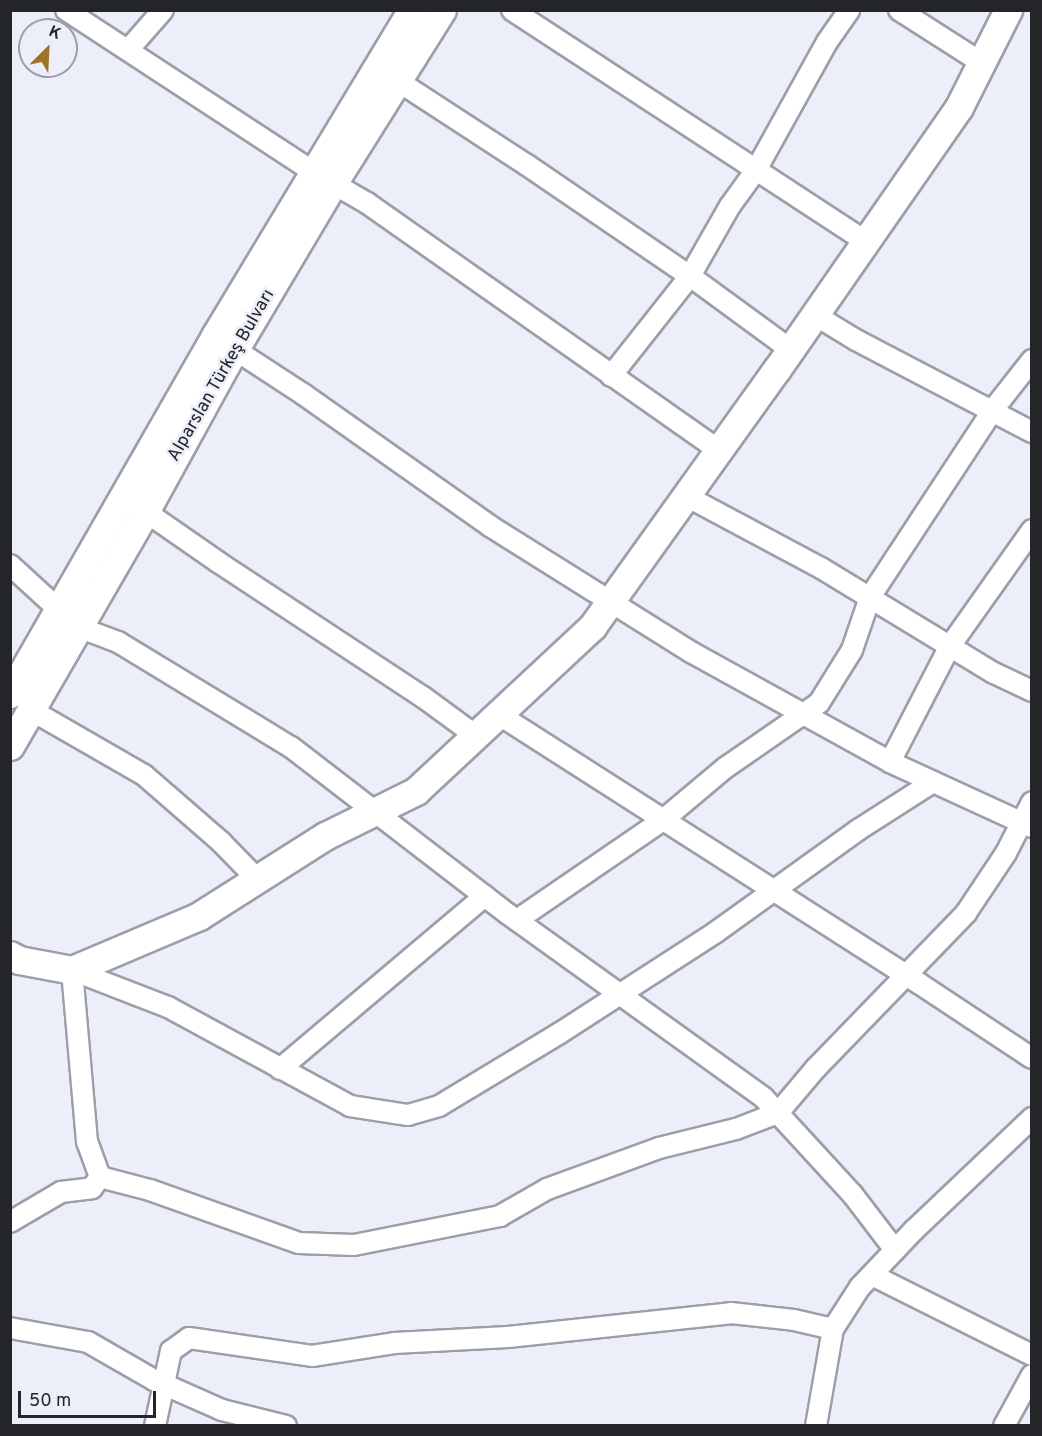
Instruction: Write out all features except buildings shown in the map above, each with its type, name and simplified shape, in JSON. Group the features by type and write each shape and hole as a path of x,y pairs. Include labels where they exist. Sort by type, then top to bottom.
{"street":[{"path":"66,10 325,178 719,450"},
{"path":"128,50 163,10"},
{"name":"Alparslan Türkeş Bulvarı","path":"10,746 21,702 68,619 124,495 225,344 325,178 412,10"},
{"name":"Alparslan Türkeş Bulvarı","path":"325,178 398,81 442,10"},
{"path":"512,10 866,242"},
{"path":"611,376 690,276 730,206 756,170 827,42 849,10"},
{"path":"899,10 982,63"},
{"path":"72,970 199,916 325,836 416,791 592,627 791,350 959,107 1008,10"},
{"path":"398,81 690,276 791,350"},
{"path":"815,315 1032,432"},
{"path":"225,344 303,394 490,526 609,603 890,762 1026,825"},
{"name":"Alparslan Türkeş Bulvarı","path":"68,619 146,512 225,344"},
{"path":"517,920 663,820 725,768 801,713 819,703 852,650 870,597 992,411 1032,360"},
{"path":"124,495 423,697 475,735"},
{"path":"686,496 870,597 950,646 1032,691"},
{"path":"890,762 950,646 1032,530"},
{"path":"10,565 68,619 118,642 291,747 517,920 763,1097 853,1195 895,1250"},
{"path":"21,702 144,775 221,842 257,879"},
{"path":"498,714 905,974 1032,1058"},
{"path":"10,955 19,960 72,970 168,1007 350,1107 408,1115 439,1107 560,1033 620,992 716,932 858,830 933,782"},
{"path":"100,1177 150,1190 299,1243 354,1245 500,1216 558,1185 659,1148 736,1129 778,1113 816,1068 966,913 1026,825 1032,801"},
{"path":"280,1069 485,896"},
{"path":"72,970 87,1142 100,1177"},
{"path":"816,1425 833,1329 860,1287 895,1250 1032,1118"},
{"path":"10,1222 61,1192 92,1188 100,1177"},
{"path":"872,1275 1032,1355"},
{"path":"155,1425 171,1351 189,1338 312,1356 394,1343 508,1336 731,1313 794,1320 833,1329"},
{"path":"10,1328 88,1342 164,1384 222,1410 286,1425"},
{"path":"1004,1425 1032,1375"}]}
